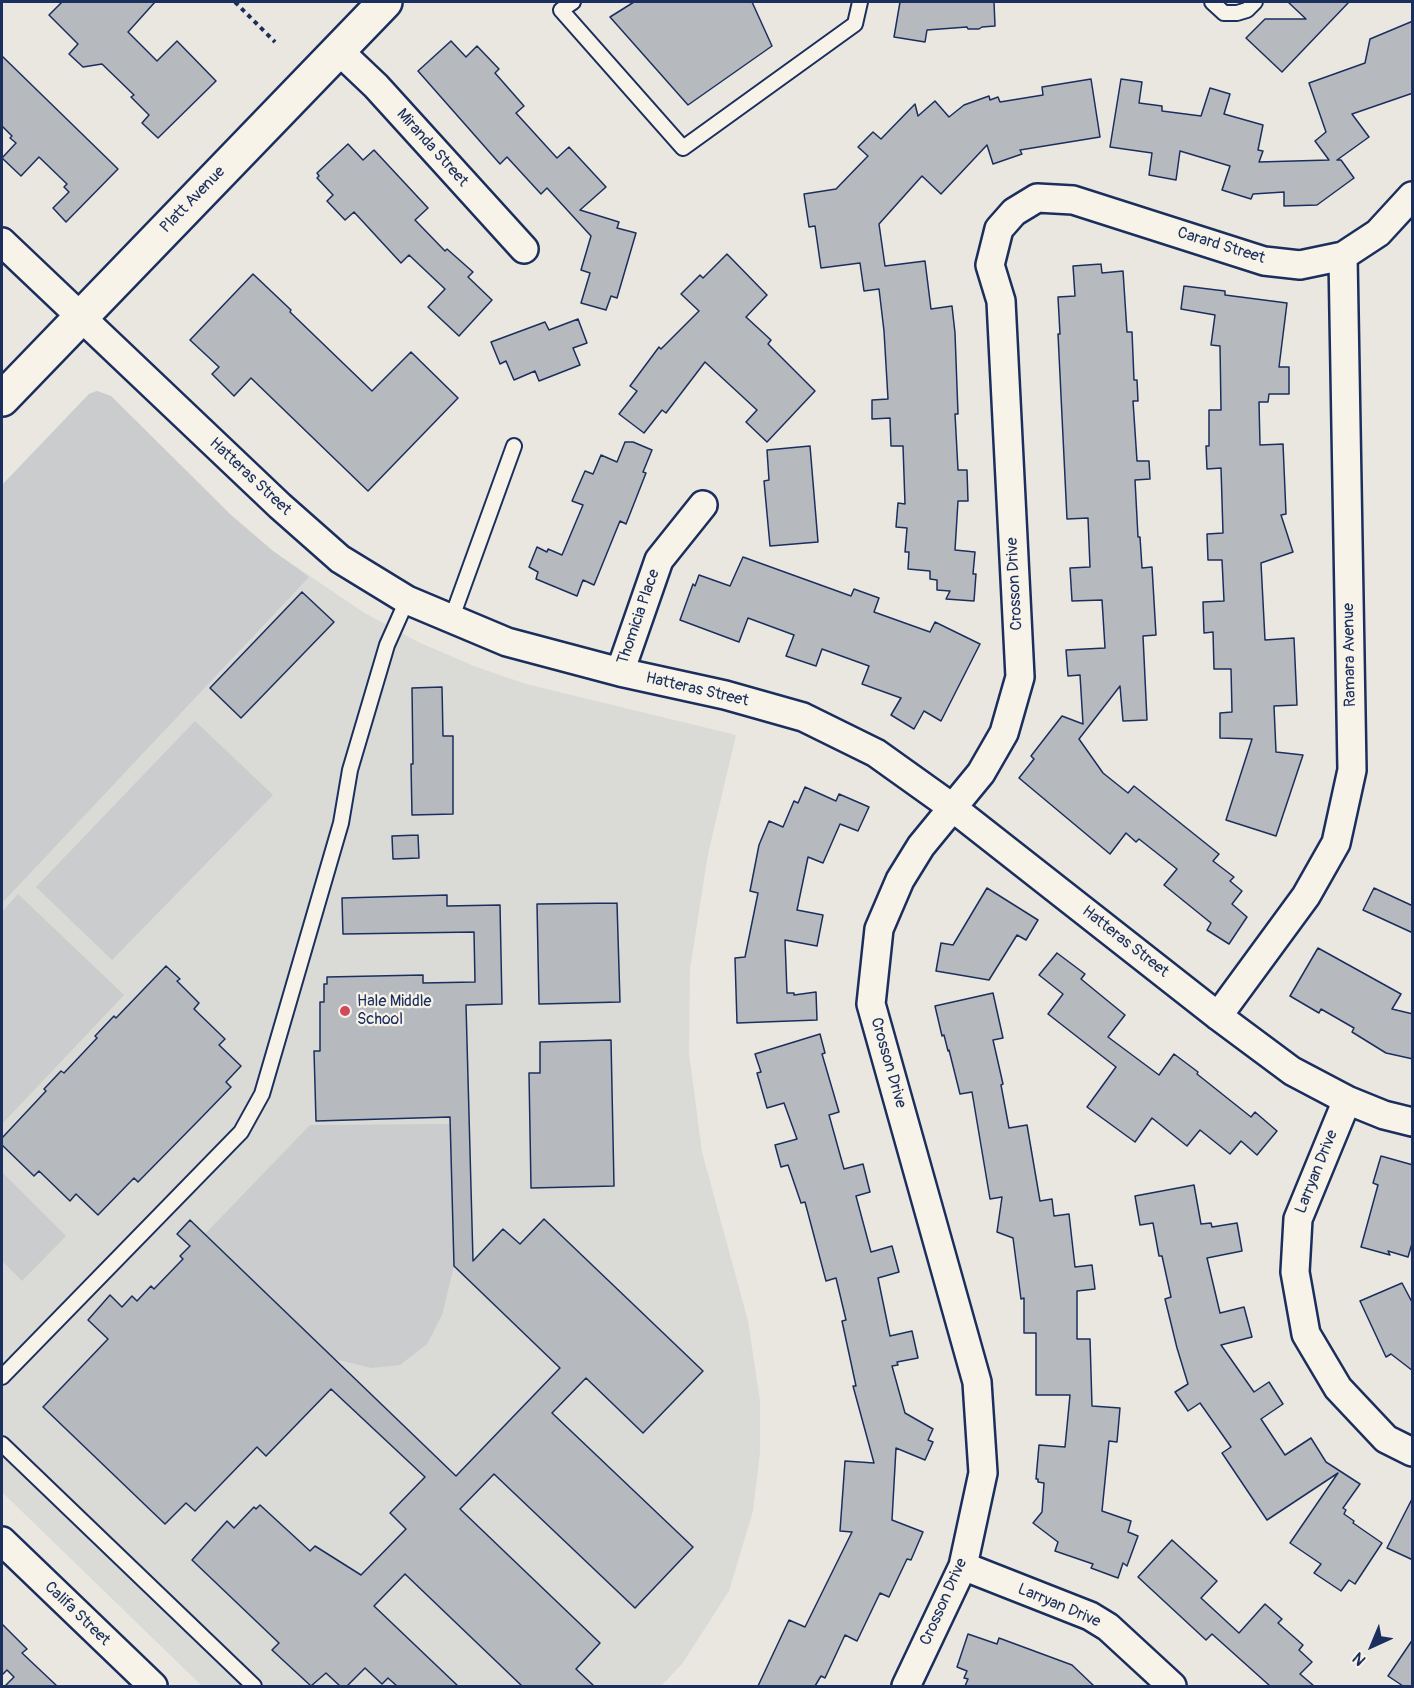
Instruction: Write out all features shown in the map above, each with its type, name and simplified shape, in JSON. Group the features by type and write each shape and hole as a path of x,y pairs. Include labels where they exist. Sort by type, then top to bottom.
{"main road":[{"name":"Platt Avenue","path":"2,399 385,2"}],"street":[{"name":"Miranda Street","path":"338,49 376,86 524,249"},
{"name":"Carard Street","path":"1014,212 1037,198 1073,200 1264,261 1300,265 1342,256 1378,233 1413,196"},
{"name":"Crosson Drive","path":"906,1686 963,1566 983,1473 977,1382 872,1004 879,929 900,880 921,846 981,773 1004,733 1020,677 1001,301 990,266 999,229 1014,212"},
{"name":"Hatteras Street","path":"2,242 280,506 340,559 407,600 507,642 620,672 725,695 803,717 876,753 953,807 1218,1016 1292,1071 1347,1100 1384,1115 1413,1122"},
{"name":"Ramara Avenue","path":"1218,1016 1306,896 1336,843 1352,770 1342,256"},
{"name":"Thomicia Place","path":"620,672 659,560 702,505"},
{"name":"Larryan Drive","path":"1347,1100 1298,1219 1295,1272 1306,1334 1338,1388 1386,1438 1413,1452"},
{"name":"Califa Street","path":"2,1541 153,1686"},
{"name":"Larryan Drive","path":"963,1566 1090,1616 1108,1627 1172,1686"}],"lane":[{"path":"573,2 561,10 683,148 855,24 860,2"},
{"path":"1212,2 1224,13 1237,13 1247,10 1255,2"},
{"path":"452,620 514,446"},
{"path":"2,1377 240,1132 262,1094 341,823 353,759 387,645 407,600"},
{"path":"2,1444 254,1686"}],"path":[{"path":"235,2 275,42"}],"shaded area":[{"name":"Hale Middle School","path":"97,391 111,396 231,515 273,551 363,612 418,642 474,666 526,684 736,735 708,854 690,969 689,1053 702,1152 748,1321 760,1401 760,1452 753,1511 729,1591 682,1664 661,1686 202,1686 2,1492 2,485 89,394"},
{"path":"97,391 111,396 231,515 273,551 309,577 2,903 2,485 89,394"},
{"path":"195,721 273,795 112,960 36,887"},
{"path":"18,894 124,995 2,1124 2,912"},
{"path":"450,1124 454,1266 442,1315 427,1344 400,1365 371,1368 335,1359 205,1234 310,1125"},
{"path":"2,1172 66,1236 22,1281 2,1261"}],"building":[{"path":"62,2 155,2 128,32 157,61 177,41 216,81 158,138 142,123 149,115 131,97 134,95 102,64 83,67 69,54 78,44 49,15"},
{"path":"634,2 752,2 772,46 688,105 610,17"},
{"path":"900,2 994,2 995,26 979,29 968,29 967,27 927,30 925,42 894,37"},
{"path":"1288,2 1349,2 1282,72 1246,38 1265,19 1306,19"},
{"path":"1413,21 1413,93 1352,114 1369,137 1337,160 1341,160 1354,178 1317,205 1284,206 1284,192 1253,194 1251,199 1222,190 1230,166 1180,151 1176,180 1149,175 1152,153 1110,147 1121,79 1142,82 1139,103 1162,106 1162,111 1201,116 1210,88 1230,94 1224,114 1263,125 1258,150 1263,151 1259,162 1329,160 1315,141 1326,132 1309,83 1365,63 1370,39"},
{"path":"451,41 466,57 477,46 499,69 495,73 524,106 516,113 557,158 569,147 606,187 580,210 619,222 617,228 636,233 617,298 611,296 606,310 581,303 590,273 581,270 591,236 547,188 541,194 507,157 500,164 418,71"},
{"path":"2,56 118,169 66,222 53,208 69,192 64,187 67,184 39,157 21,176 2,158 16,143 2,126"},
{"path":"1091,79 1100,137 1020,150 1022,154 993,164 987,145 941,194 922,176 879,224 885,266 925,261 931,309 952,306 958,414 955,414 958,470 967,470 968,501 958,501 955,550 975,552 973,574 976,574 974,601 946,599 950,591 937,590 937,580 930,579 930,571 908,569 909,552 905,552 907,528 896,527 898,503 905,504 903,446 891,446 890,418 872,419 872,400 888,399 879,289 864,291 860,263 821,268 815,226 809,227 804,194 836,189 868,156 858,147 873,132 881,139 915,104 918,116 935,101 949,117 964,105 989,96 990,100 998,97 1000,102 1043,95 1042,87"},
{"path":"348,144 363,160 374,150 428,208 415,220 445,251 447,249 473,272 468,277 492,300 459,336 428,307 445,289 409,255 401,263 354,212 345,220 327,201 333,195 317,178 319,176 317,173"},
{"path":"727,254 767,295 746,317 771,340 768,344 815,391 767,442 746,422 757,410 705,362 666,413 662,410 644,433 619,414 637,391 630,386 659,347 661,349 699,311 681,294 700,275 703,278"},
{"path":"1101,264 1102,273 1123,271 1127,332 1132,332 1134,380 1137,380 1138,401 1133,401 1137,461 1149,461 1150,479 1135,480 1138,537 1140,537 1142,568 1152,567 1156,635 1143,636 1147,720 1123,721 1120,686 1079,739 1103,773 1128,793 1134,786 1219,854 1213,861 1234,877 1230,881 1242,891 1232,904 1247,917 1229,944 1207,930 1211,923 1164,885 1177,869 1139,839 1136,842 1126,833 1110,854 1019,778 1034,759 1031,756 1062,716 1083,724 1080,675 1068,676 1066,650 1105,648 1102,600 1072,601 1070,568 1090,567 1088,518 1067,519 1058,334 1060,334 1058,297 1075,296 1073,266"},
{"path":"253,274 372,391 411,352 458,398 368,491 251,378 234,396 212,374 219,367 190,340"},
{"path":"1184,286 1225,291 1225,295 1287,303 1279,367 1289,367 1289,394 1269,394 1268,402 1259,402 1260,445 1283,444 1286,514 1281,515 1293,552 1261,563 1265,640 1294,638 1297,705 1274,706 1276,752 1303,755 1276,836 1226,820 1252,739 1220,738 1220,713 1232,712 1231,669 1214,669 1213,632 1204,633 1203,602 1224,601 1222,560 1208,560 1207,534 1223,533 1221,468 1207,469 1206,446 1209,446 1209,410 1221,410 1220,346 1211,345 1215,315 1181,309"},
{"path":"578,319 587,343 573,348 580,365 539,381 535,371 514,380 506,361 500,364 491,342 545,322 549,330"},
{"path":"625,442 633,442 652,450 643,472 646,473 626,524 620,521 594,585 583,580 577,596 536,579 538,572 529,567 537,547 562,555 583,505 572,501 585,471 593,474 601,455 617,462"},
{"path":"810,446 818,542 770,546 764,481 769,480 767,450"},
{"path":"743,557 851,596 854,589 879,598 874,612 930,632 935,622 980,644 941,721 924,711 914,729 891,715 901,698 862,684 869,666 822,649 816,666 786,656 794,635 748,618 739,642 680,620 693,584 695,586 699,575 730,586"},
{"path":"302,592 334,622 241,718 210,688"},
{"path":"442,687 443,736 453,736 453,814 412,815 412,688"},
{"path":"805,787 836,801 839,794 869,807 858,831 840,824 823,863 808,857 797,910 823,915 817,946 785,940 787,993 794,993 794,995 816,992 817,1020 737,1023 735,958 745,957 758,893 750,891 759,845 769,821 783,827 794,801 798,803"},
{"path":"418,835 419,858 393,859 392,836"},
{"path":"987,888 1038,920 1026,940 1017,935 989,980 936,971 941,943 953,945"},
{"path":"1374,888 1413,906 1413,933 1363,910"},
{"path":"447,895 447,906 500,905 502,1004 466,1005 473,1261 503,1229 520,1244 544,1219 703,1371 643,1433 586,1378 552,1413 693,1547 635,1608 494,1474 460,1509 600,1643 576,1669 594,1686 522,1686 405,1574 374,1606 458,1686 397,1686 388,1678 382,1684 365,1668 347,1686 340,1686 326,1673 311,1686 272,1650 279,1643 192,1560 227,1521 234,1528 254,1507 256,1509 260,1505 310,1551 315,1546 361,1575 406,1529 390,1513 425,1477 331,1389 266,1456 257,1447 195,1511 186,1503 165,1524 43,1407 108,1339 88,1320 110,1295 122,1307 132,1296 137,1301 151,1286 154,1289 183,1259 180,1256 190,1246 177,1234 190,1220 456,1476 560,1368 454,1266 450,1117 316,1121 314,1051 320,1051 320,1002 324,1002 324,984 327,984 327,977 423,975 423,983 475,982 474,932 343,934 342,898"},
{"path":"617,903 620,1002 539,1004 537,904"},
{"path":"1318,948 1401,994 1392,1009 1413,1014 1413,1059 1386,1053 1352,1032 1354,1028 1321,1009 1319,1013 1290,996"},
{"path":"1057,953 1085,974 1081,979 1125,1015 1108,1037 1159,1075 1174,1054 1251,1117 1255,1112 1277,1131 1257,1155 1241,1141 1230,1154 1200,1130 1187,1146 1152,1118 1135,1142 1087,1107 1116,1067 1048,1014 1063,994 1039,975"},
{"path":"166,966 199,1003 194,1009 225,1039 219,1045 241,1066 226,1082 231,1087 138,1182 134,1178 98,1215 76,1194 70,1201 39,1171 34,1176 2,1145 2,1138 46,1091 44,1089 61,1071 64,1073 114,1016 116,1018"},
{"path":"993,993 1003,1038 993,1040 1003,1084 1001,1085 1009,1128 1027,1125 1040,1201 1052,1199 1054,1216 1069,1214 1075,1267 1092,1265 1095,1289 1077,1291 1077,1339 1090,1339 1092,1406 1120,1408 1117,1442 1109,1441 1102,1511 1131,1521 1128,1532 1138,1536 1127,1566 1123,1563 1118,1578 1091,1568 1093,1564 1055,1551 1058,1542 1033,1523 1042,1512 1044,1483 1036,1479 1039,1445 1065,1447 1070,1395 1036,1395 1036,1333 1024,1333 1024,1298 1021,1299 1013,1238 997,1232 1002,1197 990,1199 972,1092 960,1094 935,1006"},
{"path":"820,1034 825,1053 822,1054 839,1112 829,1115 844,1169 863,1164 870,1192 856,1196 871,1252 892,1246 899,1272 878,1278 890,1336 912,1331 918,1358 897,1362 898,1365 892,1366 905,1413 933,1429 928,1440 933,1442 925,1460 896,1448 892,1520 923,1532 911,1560 907,1559 889,1597 880,1593 857,1641 845,1635 825,1678 821,1676 815,1686 758,1686 789,1620 805,1627 852,1532 840,1531 845,1461 874,1463 853,1386 856,1386 842,1321 846,1320 836,1278 826,1281 805,1202 801,1203 788,1165 781,1167 775,1145 797,1139 784,1103 767,1108 757,1073 761,1072 755,1054"},
{"path":"611,1040 614,1186 531,1188 529,1073 540,1073 540,1042"},
{"path":"1381,1156 1413,1165 1413,1240 1408,1257 1361,1247 1378,1185 1373,1183"},
{"path":"1194,1185 1201,1224 1211,1223 1212,1227 1237,1223 1242,1251 1207,1258 1220,1313 1244,1307 1252,1337 1221,1345 1254,1392 1269,1382 1283,1404 1261,1419 1285,1455 1311,1438 1326,1462 1360,1484 1343,1508 1346,1510 1344,1514 1382,1543 1355,1584 1349,1580 1341,1591 1314,1573 1321,1564 1290,1543 1338,1473 1267,1520 1222,1453 1231,1447 1200,1403 1188,1411 1175,1392 1188,1384 1165,1299 1171,1297 1162,1256 1159,1256 1153,1223 1140,1225 1135,1196"},
{"path":"1402,1283 1413,1304 1413,1371 1391,1354 1386,1357 1360,1301"},
{"path":"1413,1497 1413,1560 1387,1548"},
{"path":"1172,1540 1217,1581 1201,1598 1239,1633 1265,1604 1282,1619 1278,1623 1303,1645 1299,1650 1312,1662 1300,1674 1314,1686 1270,1686 1212,1634 1206,1640 1138,1577"},
{"path":"2,1624 27,1649 22,1653 57,1686 5,1686 14,1677 7,1670 2,1675"},
{"path":"968,1634 997,1644 999,1638 1072,1665 1094,1686 965,1686 968,1679 964,1678 967,1671 957,1667"},
{"path":"1413,1639 1413,1686 1403,1686 1388,1676"}],"place":[{"name":"Hale Middle School","path":"345,1011"}]}
